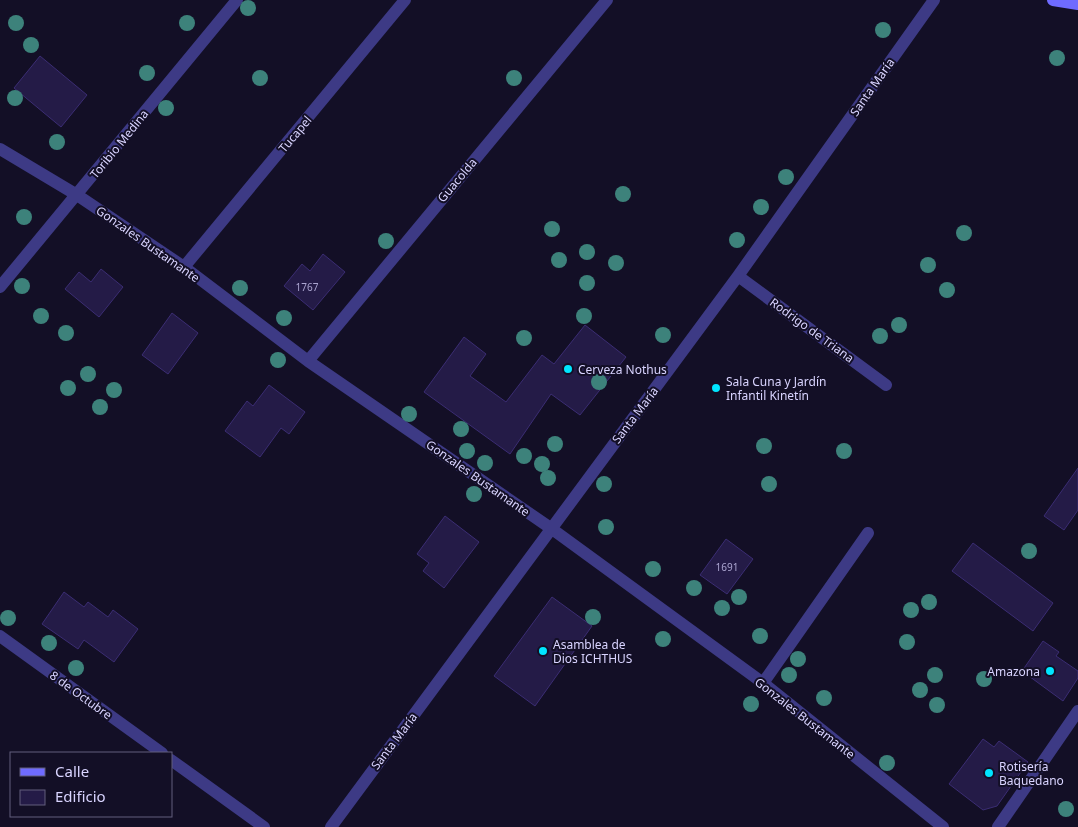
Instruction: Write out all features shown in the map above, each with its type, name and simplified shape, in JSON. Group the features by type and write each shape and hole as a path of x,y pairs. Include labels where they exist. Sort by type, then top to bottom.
{"main road":[{"path":"1053,0 1078,4"}],"street":[{"name":"Toribio Medina","path":"0,287 78,195 237,0"},
{"name":"Tucapel","path":"184,267 405,0"},
{"name":"Guacolda","path":"308,361 607,0"},
{"name":"Santa María","path":"331,827 738,276 934,0"},
{"name":"Gonzales Bustamante","path":"0,149 78,195 184,267 308,361 552,529 762,684 943,827"},
{"name":"Rodrigo de Triana","path":"738,276 886,384"},
{"path":"762,684 868,533"},
{"name":"8 de Octubre","path":"0,636 161,752"},
{"path":"998,827 1078,711"},
{"path":"172,761 264,827"}],"building":[{"path":"40,56 87,95 61,127 14,88"},
{"path":"323,254 345,272 313,310 284,286 302,264 310,271"},
{"path":"101,269 123,287 99,317 65,289 79,272 91,282"},
{"path":"172,313 198,333 168,374 142,355"},
{"path":"585,325 626,357 580,415 551,394 510,454 424,392 464,337 486,354 470,376 506,402 542,355 554,364"},
{"path":"269,385 305,412 289,434 281,428 260,457 225,431 247,401 253,406"},
{"path":"1078,468 1078,510 1064,530 1044,516"},
{"path":"445,516 479,542 444,588 423,571 429,563 417,554"},
{"path":"726,539 753,559 727,594 700,575"},
{"path":"973,543 1053,603 1033,631 952,571"},
{"path":"64,592 84,607 88,602 108,617 113,610 138,629 114,662 84,640 78,649 42,624"},
{"name":"Asamblea de Dios ICHTHUS","path":"552,597 592,626 535,706 494,676"},
{"name":"Amazona","path":"1043,641 1059,652 1056,656 1078,671 1078,678 1063,701 1022,671"},
{"name":"Rotisería Baquedano","path":"983,739 994,747 999,741 1028,762 997,806 983,810 949,784"}],"place":[{"name":"Cerveza Nothus","path":"568,369"},
{"name":"Sala Cuna y Jardín Infantil Kinetín","path":"716,388"},
{"name":"Asamblea de Dios ICHTHUS","path":"543,651"},
{"name":"Amazona","path":"1050,671"},
{"name":"Rotisería Baquedano","path":"989,773"}]}
